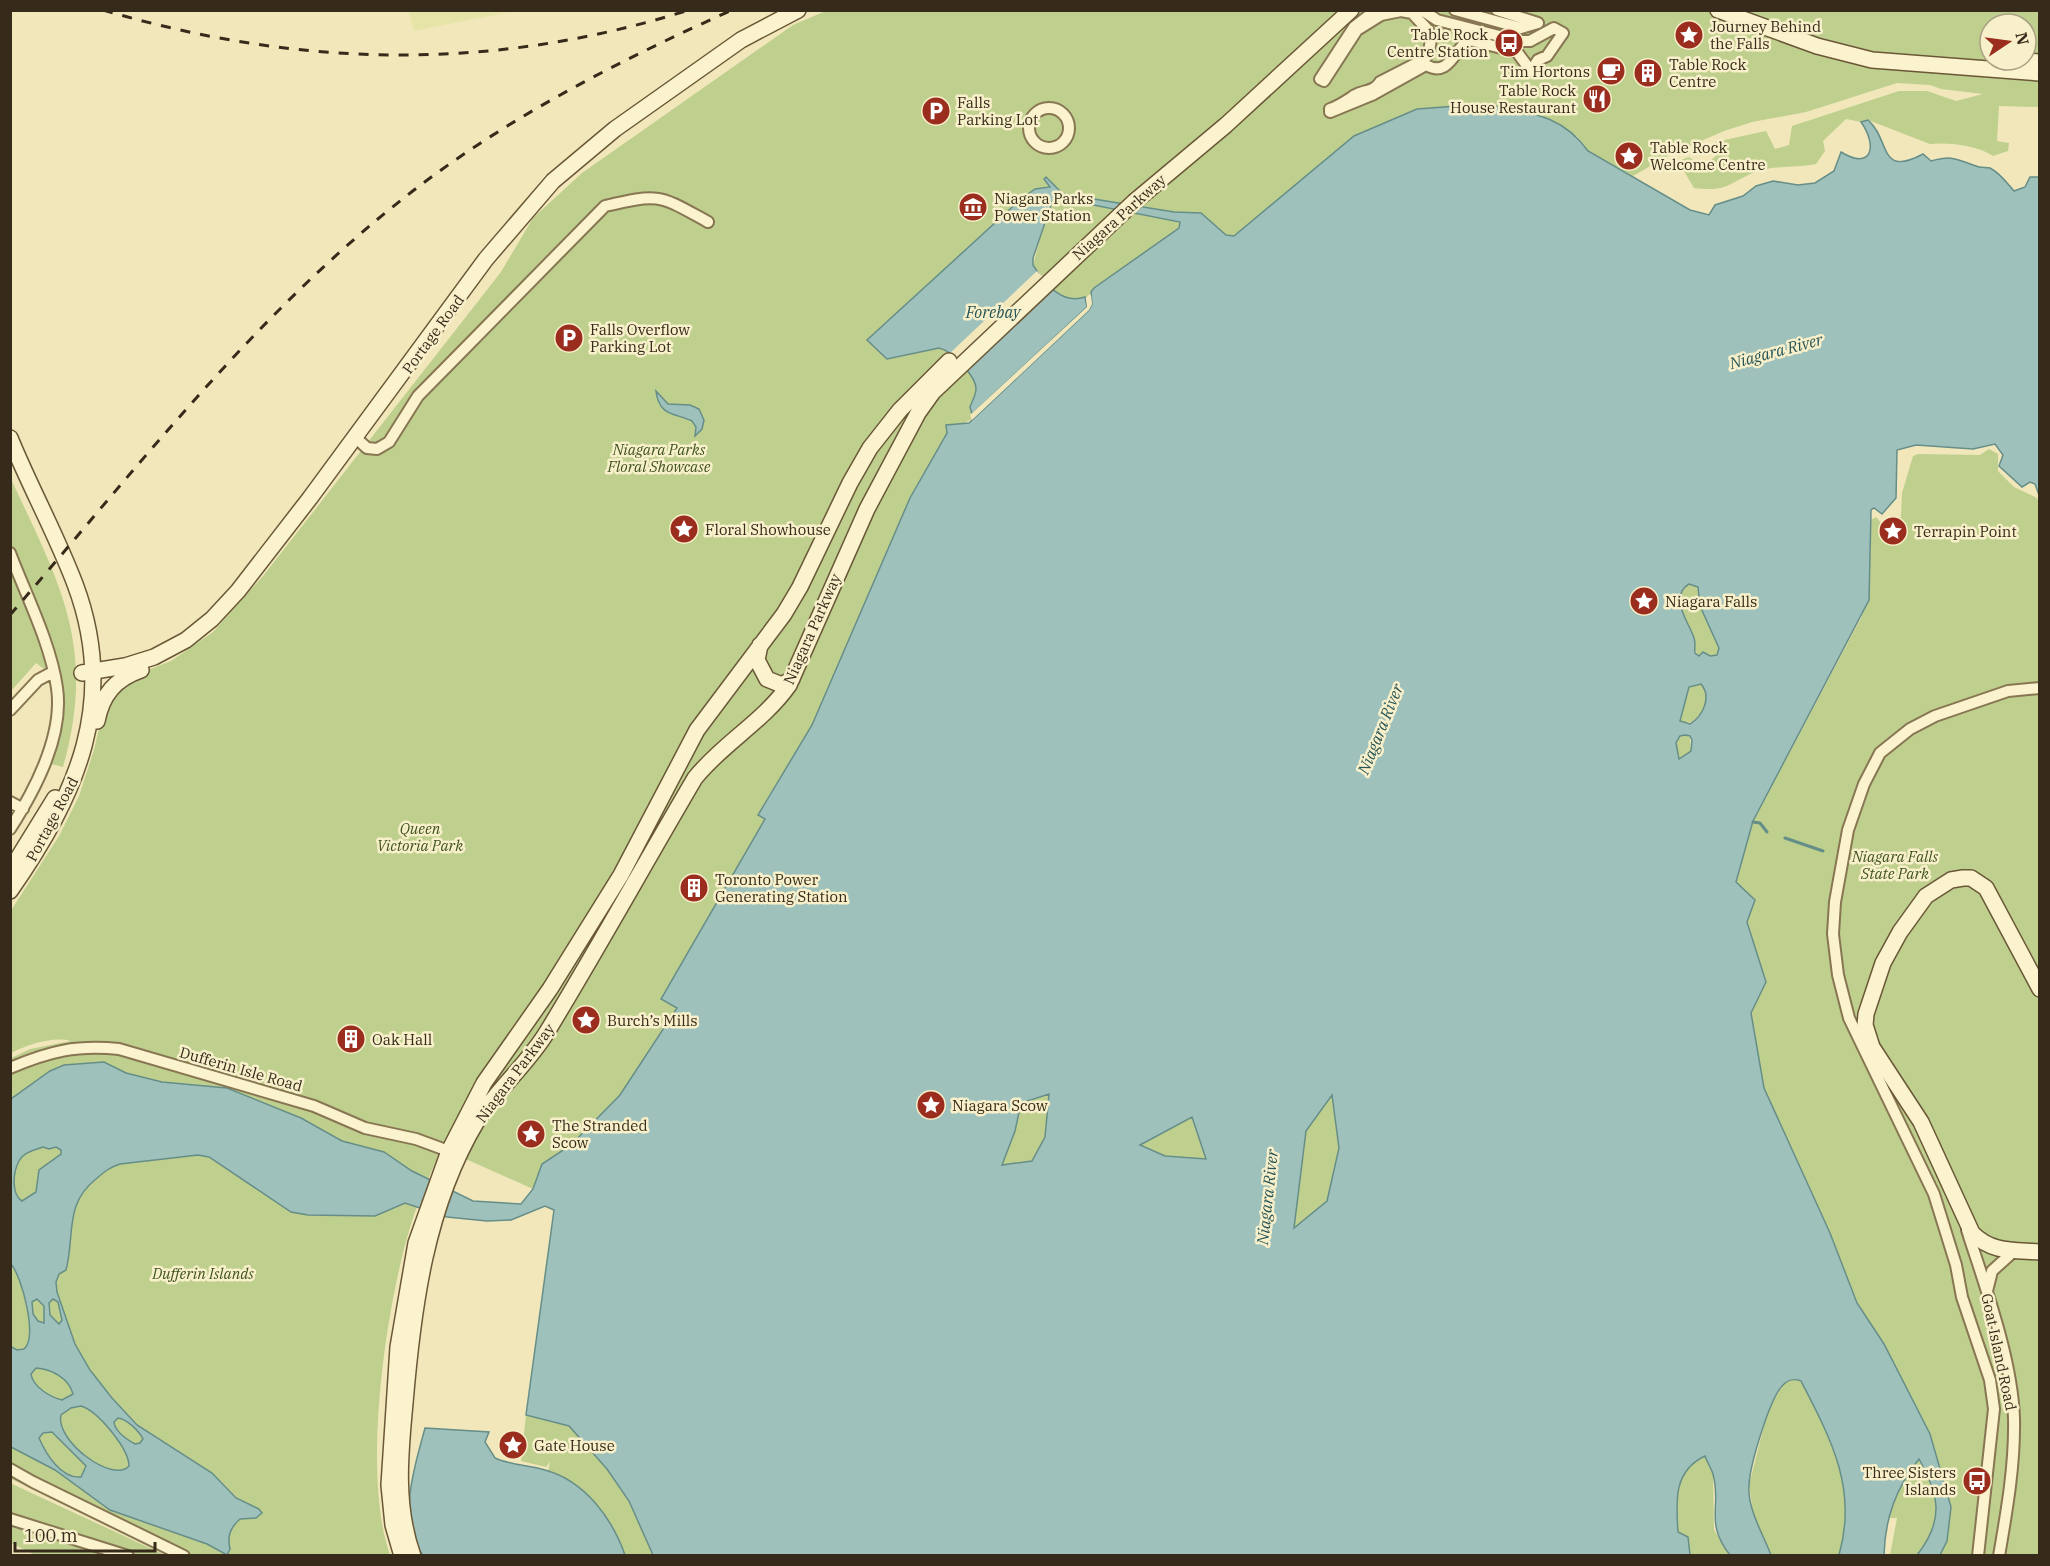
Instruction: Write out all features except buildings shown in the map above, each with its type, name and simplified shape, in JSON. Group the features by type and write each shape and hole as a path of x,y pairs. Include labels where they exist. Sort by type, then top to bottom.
{"main road":[{"name":"Portage Road","path":"13,882 54,821 74,782 88,729 87,672 145,660 186,640 227,603 356,438 486,260 553,181 615,129 741,40 798,10"},
{"name":"Niagara Parkway","path":"402,1556 393,1524 389,1492 393,1403 407,1284 430,1219 484,1083 550,989 621,875 697,730 800,587 870,448 897,413 1336,10"},
{"name":"Niagara Parkway","path":"1122,206 1226,125 1351,10"},
{"path":"1718,10 1817,46 1872,60 2040,73"},
{"path":"1748,10 1852,47 1908,56 1978,59"},
{"name":"Niagara Parkway","path":"454,1154 489,1105 538,1047 695,778 712,759 769,710 792,679 867,508 918,413 955,362"},
{"path":"10,438 75,585 85,617 87,672"},
{"path":"10,465 55,563 70,603 87,672"},
{"path":"13,882 51,842 72,806 90,754 101,705 110,688 125,676 178,654 204,635 243,592 262,560"},
{"path":"760,645 757,660 767,679 782,685 792,679"},
{"name":"Goat Island Road","path":"2040,989 1986,888 1971,878 1951,879 1926,896 1900,932 1883,963 1870,999 1865,1025 1872,1047 1921,1122 1946,1172 1965,1222 1982,1243 2013,1252 2040,1252"},
{"name":"Niagara Parkway","path":"413,1556 401,1503 402,1427 418,1284 430,1219"}],"street":[{"path":"1376,10 1354,27 1320,79 1324,81 1337,63 1338,56 1357,30 1381,15 1401,11 1418,17 1428,30 1429,52 1425,59 1380,82 1376,88 1354,96 1350,102 1330,109 1330,112 1381,90 1426,65 1433,68 1445,66 1455,59 1464,42 1470,40 1517,52 1531,71 1538,60 1547,56 1563,33 1554,28 1530,41 1519,41 1437,20 1422,10"},
{"path":"1455,10 1521,28 1538,24 1497,10"},
{"path":"356,438 367,448 377,450 389,442 418,396 605,206 647,196 666,199 708,222"},
{"path":"10,553 57,688 57,708 46,765 10,829"},
{"path":"10,710 38,680 53,672"},
{"path":"1978,1556 1994,1409 1990,1380 1962,1297 1956,1265 1934,1194 1849,1018 1838,975 1833,934 1835,902 1848,830 1864,784 1880,753 1910,729 1935,716 2008,691 2040,688"},
{"path":"10,802 23,809"},
{"name":"Dufferin Isle Road","path":"10,1068 47,1053 87,1046 119,1049 314,1106 365,1128 416,1139 454,1154"},
{"name":"Goat Island Road","path":"1965,1222 2007,1374 2014,1416 2009,1495 1999,1556"},
{"path":"1987,1295 1992,1270 2013,1252"},
{"path":"10,1468 33,1482 184,1556"},
{"path":"10,1519 128,1556"}],"shaded area":[{"path":"408,10 515,10 515,11 414,31"}],"green space":[{"name":"Queen Victoria Park","path":"828,10 2039,11 2040,100 2038,107 1999,106 1997,141 2009,143 2008,151 1993,156 1963,145 1930,144 1868,120 1861,122 1846,119 1823,141 1825,151 1816,164 1762,170 1721,188 1694,188 1678,161 1689,157 1698,164 1705,165 1717,155 1715,142 1766,131 1775,149 1789,145 1792,126 1899,91 1927,91 1956,101 1983,94 1941,89 1930,85 1897,83 1806,112 1752,122 1724,131 1673,153 1633,176 1588,151 1577,136 1242,230 1234,236 1226,235 1201,213 1180,213 1177,219 1181,223 1179,228 1098,285 1086,298 1067,300 1058,294 1033,265 1048,209 1055,200 1033,196 890,359 939,348 950,353 967,369 976,386 974,398 970,404 975,417 947,433 910,498 812,725 758,814 765,819 661,998 677,1007 620,1095 571,1145 542,1164 533,1189 441,1148 412,1221 402,1256 386,1341 380,1388 377,1435 378,1480 382,1521 390,1555 177,1555 11,1479 11,1058 30,1049 71,1041 48,1040 11,1053 10,912 59,836 79,796 94,750 103,710 130,677 171,661 213,632 263,576 501,272 533,218 582,173 793,25"},
{"name":"Niagara Falls State Park","path":"1989,449 1998,454 1998,471 2014,487 2037,498 2040,505 2039,1555 1890,1555 1897,1518 1889,1518 1891,1510 1901,1487 1919,1459 1830,1233 1764,1088 1751,1013 1766,982 1736,883 1753,822 1862,616 1871,550 1869,521 1876,517 1883,525 1901,517 1902,493 1913,456 1918,454 1980,455"},
{"path":"10,477 44,550 68,617 74,650 76,686 73,724 63,767 48,763 58,679 36,663 11,691"},
{"path":"1690,584 1698,587 1700,606 1719,648 1716,655 1699,656 1695,650 1691,630 1680,600 1684,589"},
{"path":"1701,683 1706,697 1703,711 1694,721 1680,722 1689,687"},
{"path":"1680,736 1690,737 1691,751 1679,759 1676,743"},
{"path":"1050,1094 1045,1137 1032,1161 1001,1165 1015,1131 1021,1103"},
{"path":"1332,1095 1339,1148 1327,1201 1293,1229 1306,1131"},
{"path":"1192,1117 1207,1159 1165,1156 1139,1144"},
{"path":"1795,1379 1801,1381 1812,1402 1838,1465 1845,1508 1844,1531 1839,1555 1771,1555 1753,1512 1749,1485 1768,1410 1784,1383"},
{"path":"526,1415 569,1426 607,1469 629,1501 653,1555 625,1555 605,1515 586,1494 562,1477 548,1471 550,1462 546,1467 521,1461"},
{"path":"1705,1456 1713,1474 1714,1530 1730,1555 1690,1555 1678,1533 1677,1500 1681,1480 1692,1462"},
{"path":"10,1483 165,1555 35,1555 11,1543"}],"water":[{"path":"1485,104 1542,117 1566,129 1578,138 1588,151 1690,210 1709,215 1715,205 1743,196 1756,186 1773,181 1798,185 1815,183 1834,171 1841,152 1860,159 1865,157 1870,147 1861,122 1868,120 1875,128 1887,154 1899,162 1923,154 1931,161 1954,159 1978,167 1990,168 2000,175 2014,191 2025,187 2030,177 2039,177 2039,495 2035,484 2030,482 2022,487 1999,466 2003,455 1995,444 1973,449 1916,445 1897,450 1896,498 1882,514 1874,508 1871,510 1869,600 1753,821 1736,882 1755,900 1747,922 1766,982 1751,1013 1764,1088 1830,1233 1857,1303 1884,1344 1930,1434 1951,1507 1947,1541 1940,1555 1917,1555 1932,1531 1936,1508 1931,1485 1919,1459 1904,1481 1893,1504 1889,1516 1884,1555 1839,1555 1844,1531 1845,1508 1838,1465 1812,1402 1801,1381 1795,1380 1784,1384 1773,1402 1750,1475 1750,1503 1771,1555 1730,1555 1722,1543 1716,1524 1713,1474 1705,1456 1687,1470 1677,1499 1678,1532 1688,1537 1690,1555 653,1555 629,1501 607,1469 569,1426 526,1415 554,1210 545,1206 511,1220 487,1221 447,1217 405,1203 375,1216 308,1215 291,1212 209,1157 198,1155 120,1164 104,1172 86,1189 75,1210 69,1257 66,1270 59,1274 56,1282 57,1292 75,1344 90,1370 137,1425 212,1473 236,1498 259,1509 262,1513 256,1518 240,1519 234,1526 229,1536 230,1549 227,1555 207,1544 110,1510 55,1470 11,1447 10,1346 17,1350 24,1349 28,1342 29,1320 24,1293 11,1264 11,1099 50,1071 64,1065 104,1062 126,1073 162,1082 227,1088 301,1118 342,1141 384,1152 412,1171 473,1201 521,1204 533,1189 542,1164 571,1145 620,1095 677,1008 661,999 765,819 758,815 812,725 910,498 947,433 946,425 969,423 1089,310 1092,304 1091,292 1094,288 1179,228 1180,222 1063,199 1052,202 1033,258 1033,265 1055,291 1069,298 1085,297 1087,307 972,414 970,407 976,391 975,384 962,364 950,353 939,348 887,359 867,340 1020,200 1035,189 1050,187 1044,179 1046,177 1063,194 1174,212 1201,213 1226,235 1234,236 1354,136 1417,109","holes":["1689,584 1698,587 1700,606 1719,648 1717,655 1710,656 1703,652 1699,656 1695,653 1694,638 1680,603 1683,589","1701,684 1706,700 1699,716 1690,724 1680,721 1689,687","1680,736 1690,736 1691,751 1679,759 1676,743","1049,1094 1045,1137 1032,1161 1002,1165 1015,1131 1021,1103","1332,1095 1339,1148 1327,1201 1294,1228 1306,1131","1192,1117 1206,1159 1165,1156 1140,1145","43,1147 49,1149 56,1147 61,1150 61,1154 39,1170 36,1192 22,1201 18,1198 14,1182 17,1166 26,1153","37,1299 44,1306 44,1323 38,1321 33,1314 32,1302","53,1299 58,1302 62,1320 59,1324 50,1315 49,1303","36,1368 48,1370 59,1375 68,1383 73,1394 62,1400 57,1399 43,1391 32,1379 31,1374","81,1406 88,1409 104,1423 118,1441 128,1459 129,1466 121,1470 99,1465 76,1447 62,1425 61,1415 71,1408","118,1418 132,1426 143,1439 140,1443 135,1444 116,1429 114,1422","52,1432 86,1466 81,1477 74,1477 61,1470 50,1458 39,1438 43,1433"]},
{"path":"656,391 668,404 690,405 699,409 704,420 702,429 695,436 696,427 692,421 664,410"},
{"path":"425,1428 489,1432 485,1442 495,1458 545,1470 573,1483 605,1515 625,1555 423,1556 415,1540 409,1509 413,1476"}],"pier":[{"path":"1037,271 1053,288 966,371 950,353"},
{"path":"1091,295 1092,304 1089,310 972,420 970,415 1087,307 1086,298"}],"waterway":[{"path":"1753,822 1760,823 1767,832"},
{"path":"1785,838 1823,851"}],"railway":[{"path":"103,10 177,29 250,43 323,52 396,55 469,53 542,44 615,30 689,10"},
{"path":"10,615 225,367 282,307 341,251 404,198 470,150 565,92 664,41 732,10"}],"place":[{"name":"Journey Behind the Falls","path":"1689,35"},
{"name":"Table Rock Centre Station","path":"1509,43"},
{"name":"Tim Hortons","path":"1611,71"},
{"name":"Table Rock Centre","path":"1648,73"},
{"name":"Table Rock House Restaurant","path":"1597,99"},
{"name":"Falls Parking Lot","path":"936,111"},
{"name":"Table Rock Welcome Centre","path":"1629,156"},
{"name":"Niagara Parks Power Station","path":"973,207"},
{"name":"Falls Overflow Parking Lot","path":"569,338"},
{"name":"Floral Showhouse","path":"684,529"},
{"name":"Terrapin Point","path":"1893,531"},
{"name":"Niagara Falls","path":"1644,601"},
{"name":"Toronto Power Generating Station","path":"694,888"},
{"name":"Burch’s Mills","path":"586,1020"},
{"name":"Oak Hall","path":"351,1039"},
{"name":"Niagara Scow","path":"931,1105"},
{"name":"The Stranded Scow","path":"531,1134"},
{"name":"Gate House","path":"513,1445"},
{"name":"Three Sisters Islands","path":"1977,1481"}],"water label":[{"name":"Forebay","path":"993,312"},
{"name":"Niagara River","path":"1776,351"},
{"name":"Niagara River","path":"1380,729"},
{"name":"Niagara River","path":"1267,1197"}],"park label":[{"name":"Niagara Parks Floral Showcase","path":"659,458"},
{"name":"Dufferin Islands","path":"203,1273"}]}
